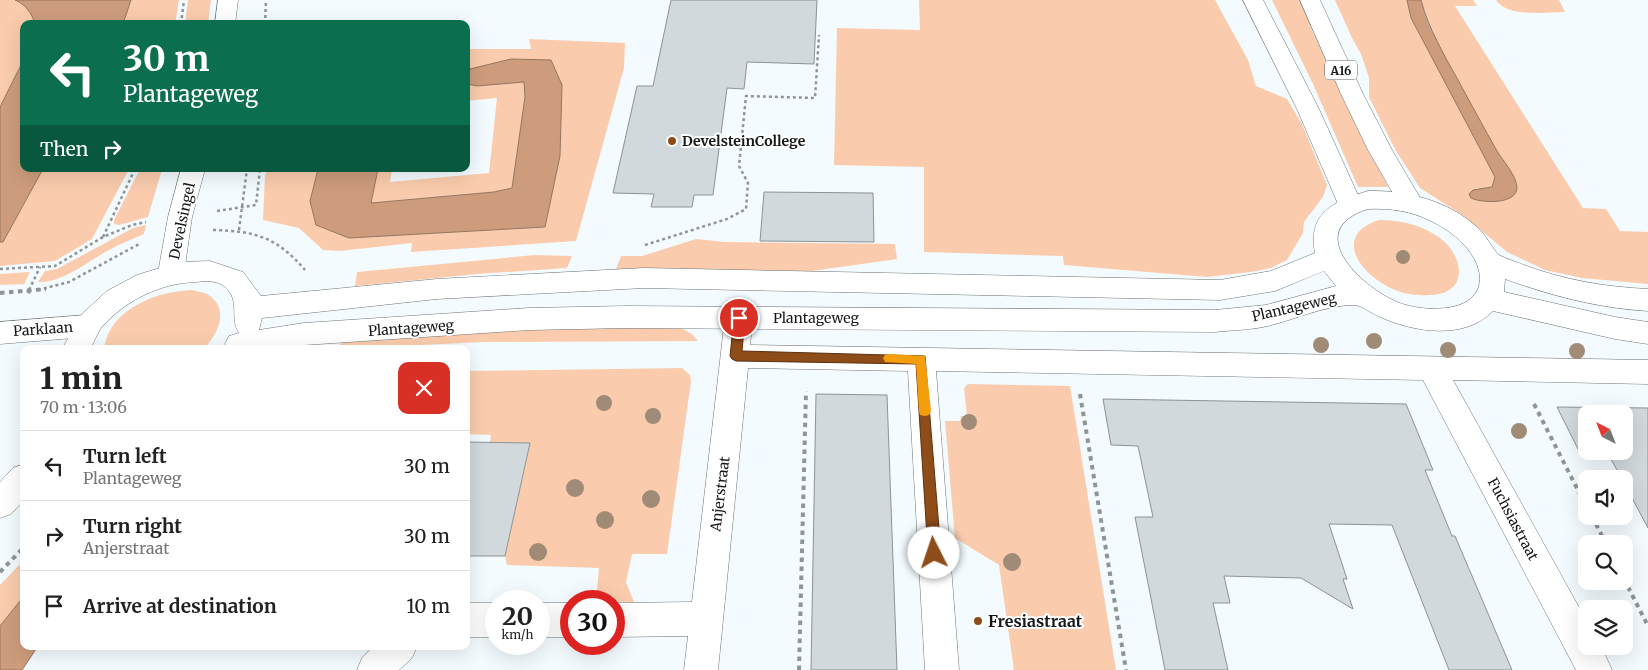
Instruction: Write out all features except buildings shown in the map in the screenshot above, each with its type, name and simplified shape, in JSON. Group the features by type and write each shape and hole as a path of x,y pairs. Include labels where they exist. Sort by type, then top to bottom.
{"main road":[{"path":"226,20 228,0"},
{"path":"1253,0 1308,109 1350,204"},
{"name":"A16","path":"1310,0 1352,94 1380,150 1411,203"},
{"name":"Develsingel","path":"171,273 180,216 192,172"},
{"path":"1378,199 1411,203 1438,214 1462,228 1481,247 1489,261 1494,281 1489,298 1484,305 1468,315 1447,320 1435,320 1397,312 1362,294 1342,277 1329,258 1324,237 1327,225 1334,215 1350,204 1378,199"},
{"path":"251,308 437,289 644,278 1220,290 1275,281 1329,258"},
{"path":"1489,261 1545,281 1598,296 1648,300"},
{"path":"81,338 106,305 121,294 154,278 171,273 196,270 227,275 242,285 251,308 248,325 238,345"},
{"name":"Plantageweg","path":"243,345 304,334 529,319 626,317 1214,321 1266,316 1339,296 1362,294"},
{"path":"1489,298 1615,328 1648,333"},
{"name":"Anjerstraat","path":"701,670 739,318"},
{"name":"Parklaan","path":"0,333 81,338"},
{"path":"736,356 1648,372"},
{"path":"921,359 942,670"},
{"name":"Fuchsiastraat","path":"1431,367 1595,670"},
{"path":"0,504 20,482"},
{"path":"625,620 706,619"},
{"path":"470,620 485,620"},
{"path":"374,670 396,650"}],"path":[{"path":"181,20 184,0"},
{"path":"265,20 266,0"},
{"path":"727,219 746,209 748,183 739,166 746,96 815,98 819,35"},
{"path":"102,237 134,172"},
{"path":"239,230 247,172"},
{"path":"0,269 55,266 102,237 132,225 256,205 260,172"},
{"path":"798,670 807,357"},
{"path":"1074,362 1126,670"},
{"path":"1517,369 1578,490"},
{"path":"0,572 20,551"},
{"path":"1630,590 1648,626"}],"shaded area":[{"path":"0,0 46,0 48,20 20,20 20,136 0,208"},
{"path":"15,0 131,0 124,20 34,20 28,9"},
{"path":"131,0 179,0 176,20 124,20"},
{"path":"188,0 211,0 208,20 186,20"},
{"path":"919,0 1215,0 1248,60 1256,86 1287,99 1302,124 1327,185 1323,197 1304,222 1303,233 1287,260 1271,268 1207,277 1064,265 1063,256 924,252 924,167 834,165 837,28 920,30"},
{"path":"1272,0 1301,0 1313,33 1388,187 1358,187 1313,84"},
{"path":"1335,0 1407,0 1411,18 1495,177 1492,187 1473,190 1471,198 1514,178 1498,154 1440,49 1421,0 1473,0 1477,6 1455,6 1583,208 1606,209 1620,231 1648,232 1648,284 1582,278 1545,270 1507,252 1464,216 1420,188 1396,151 1369,97 1369,78 1361,54"},
{"path":"1407,0 1421,0 1428,21 1442,51 1497,151 1515,179 1517,188 1515,194 1511,197 1505,200 1490,202 1471,198 1469,194 1473,190 1492,187 1495,177 1411,18"},
{"path":"1496,0 1559,0 1565,12 1518,12 1502,6"},
{"path":"529,39 625,43 624,68 576,241 411,252 412,243 340,251 323,250 299,228 263,220 266,172 317,172 310,201 349,238 545,227 562,85 470,69 470,49 531,49"},
{"path":"511,59 551,60 562,85 560,156 545,227 349,238 316,225 310,201 317,172 377,172 371,203 494,192 512,188 525,97 524,82 477,86 470,85 470,69"},
{"path":"20,67 20,172 41,172 3,242 0,242 0,107"},
{"path":"524,82 525,97 512,188 494,192 371,203 377,172 392,172 390,182 489,173 497,98 470,101 470,85 477,86"},
{"path":"41,172 127,172 92,239 55,261 0,266 0,242 3,242"},
{"path":"138,172 161,172 148,217 119,225 114,224 114,220"},
{"path":"1379,220 1404,222 1419,227 1433,233 1449,246 1455,255 1459,274 1451,289 1429,295 1406,293 1385,285 1365,270 1355,251 1354,242 1358,234 1366,226"},
{"path":"146,225 144,234 111,249 67,275 57,279 38,282 45,271 57,269 133,228"},
{"path":"696,239 725,242 895,244 897,259 812,271 616,269 621,256 642,256"},
{"path":"535,255 572,256 567,268 477,274 355,286 357,272"},
{"path":"30,272 24,284 0,285 0,274"},
{"path":"192,290 205,293 218,306 220,321 214,336 207,345 105,345 115,323 125,313 150,299 178,291"},
{"path":"675,325 692,334 698,341 340,345 342,340 487,328"},
{"path":"682,368 690,375 691,381 667,554 632,554 626,582 634,602 625,602 625,590 597,590 599,568 507,565 505,556 530,443 490,442 491,435 470,434 470,371"},
{"path":"968,384 1070,386 1116,670 1014,670 999,565 955,538 945,421 960,421 961,416 967,416 964,388"},
{"path":"20,564 20,601 0,626 0,585"},
{"path":"20,601 20,650 35,650 22,670 0,670 0,626"}],"slow traffic":[{"path":"889,358 921,359 925,411"}],"place":[{"name":"DevelsteinCollege","path":"672,141"},
{"name":"Fresiastraat","path":"978,621"}],"route":[{"path":"739,318 736,356 921,359 934,553"}]}
